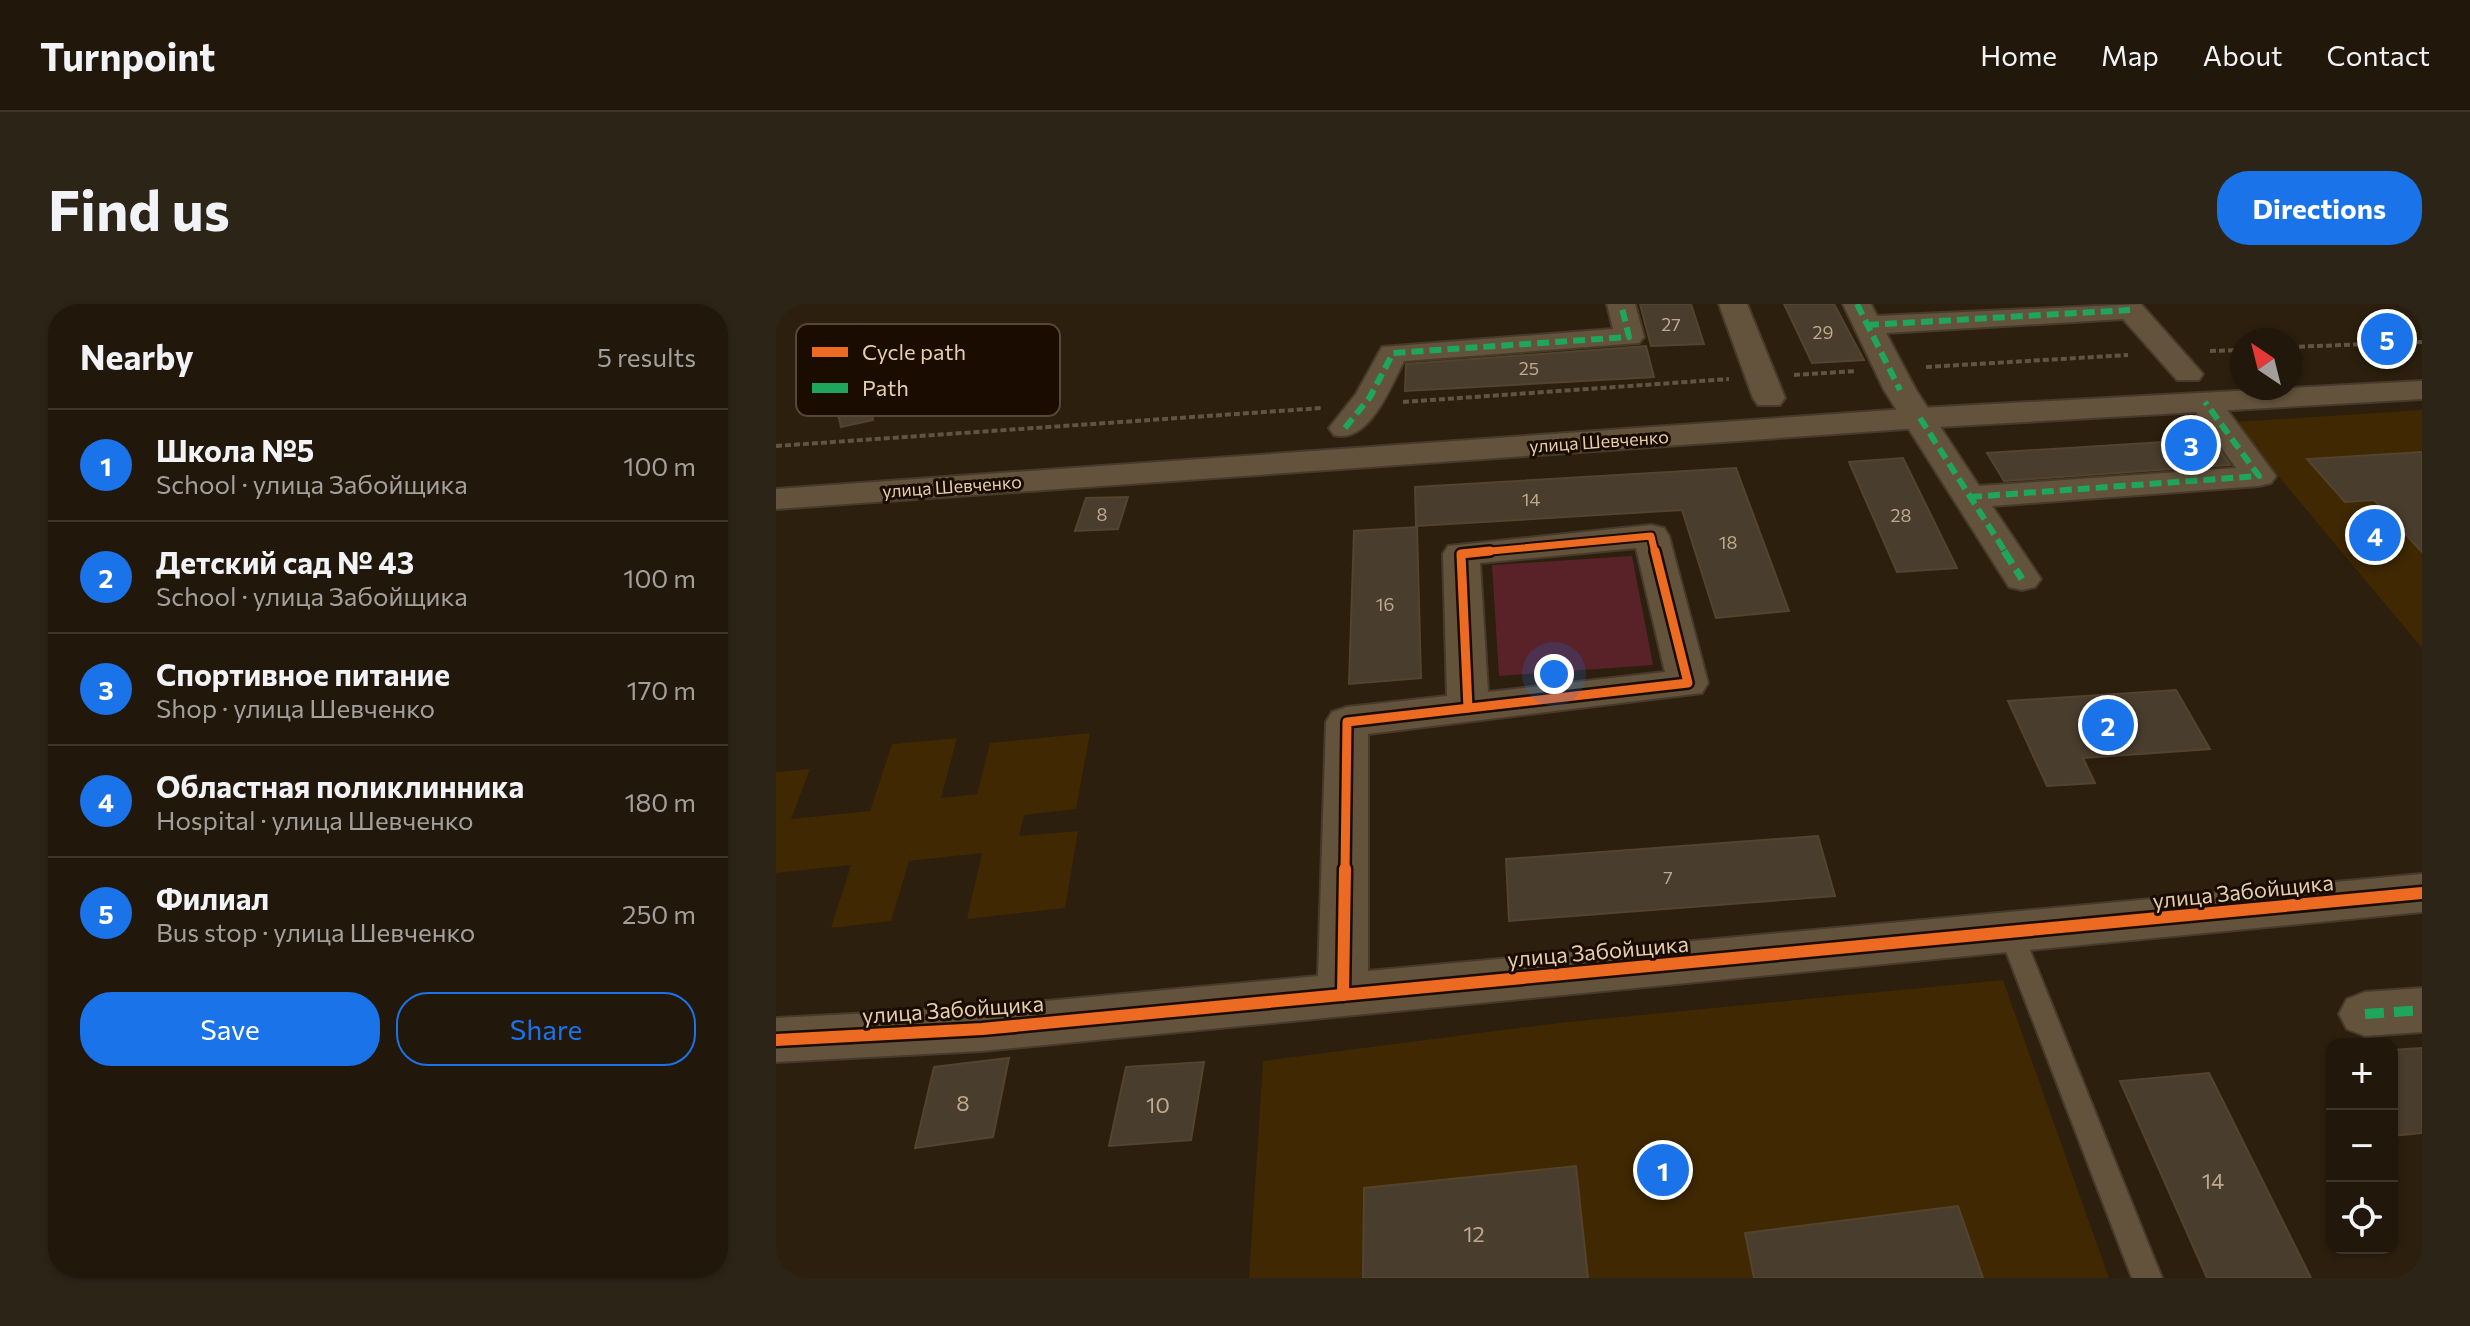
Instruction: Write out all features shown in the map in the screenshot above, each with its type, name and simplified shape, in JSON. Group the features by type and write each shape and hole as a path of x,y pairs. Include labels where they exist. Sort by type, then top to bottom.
{"street":[{"path":"1355,416 1393,353 1629,337 1621,304"},
{"path":"1733,304 1765,388"},
{"path":"1970,497 2259,476 2187,376 2128,307 1862,315 1894,380 2022,579"},
{"name":"улица Шевченко","path":"776,499 1920,418 2187,376 2230,372"},
{"name":"улица Шевченко","path":"776,469 1355,416 1894,380 2187,376 2422,390"},
{"path":"1343,995 1347,722 1688,683 1651,536 1461,554 1468,708"},
{"name":"улица Забойщика","path":"776,1040 982,1029 2422,893"},
{"path":"2365,1014 2422,1010"}],"lane":[{"path":"2011,933 2147,1278"}],"path":[{"path":"2302,347 2422,342"},
{"path":"776,446 1355,416 1894,380 2187,376 2230,356"}],"shaded area":[{"path":"2422,410 2422,648 2233,422"},
{"path":"1632,556 1653,665 1499,676 1492,565"},
{"path":"1090,733 1076,809 1024,815 1019,836 1078,831 1065,908 967,919 982,853 909,861 891,921 831,928 851,865 776,873 776,772 810,769 791,819 870,811 892,744 957,738 941,798 977,794 990,743"},
{"path":"2003,980 2109,1278 1249,1278 1263,1061 1558,1023"}],"building":[{"path":"1640,304 1691,304 1704,344 1651,346"},
{"path":"1784,304 1834,304 1864,360 1812,363"},
{"path":"1646,346 1654,377 1405,391 1406,364"},
{"path":"838,416 873,416 873,420 841,427"},
{"path":"2212,439 2230,465 2004,481 1987,453"},
{"path":"2422,452 2422,552 2374,500 2345,502 2307,459"},
{"path":"1903,458 1957,568 1897,572 1849,462"},
{"path":"1736,468 1789,611 1716,618 1682,510 1416,526 1415,487"},
{"path":"1128,497 1118,529 1075,531 1086,498"},
{"path":"1417,527 1421,678 1349,684 1354,531"},
{"path":"2176,690 2210,749 2083,758 2095,783 2047,786 2008,701"},
{"path":"1818,836 1835,896 1509,921 1506,859"},
{"path":"2422,1048 2422,1133 2398,1135 2398,1050"},
{"path":"1009,1058 993,1137 915,1148 934,1067"},
{"path":"1204,1062 1191,1140 1109,1146 1126,1067"},
{"path":"2209,1073 2311,1278 2207,1278 2120,1081"},
{"path":"1576,1166 1588,1278 1363,1278 1364,1188"},
{"path":"1958,1206 1983,1278 1754,1278 1745,1233"}],"marked path":[{"path":"1345,428 1370,397 1393,353 1629,337 1621,304"},
{"path":"1857,304 1900,390"},
{"path":"1867,325 2130,310"},
{"path":"1970,497 2259,476 2205,402"},
{"path":"1920,418 2022,579"},
{"path":"2365,1014 2422,1010"}],"cycle path":[{"path":"1343,995 1347,722 1688,683 1651,536 1461,554 1468,708"},
{"path":"776,1040 982,1029 2422,893"}],"place":[{"name":"Филиал","path":"2387,339"},
{"name":"Спортивное питание","path":"2191,445"},
{"name":"Областная поликлинника","path":"2375,535"},
{"name":"Детский сад № 43","path":"2108,725"},
{"name":"Школа №5","path":"1663,1170"}]}
